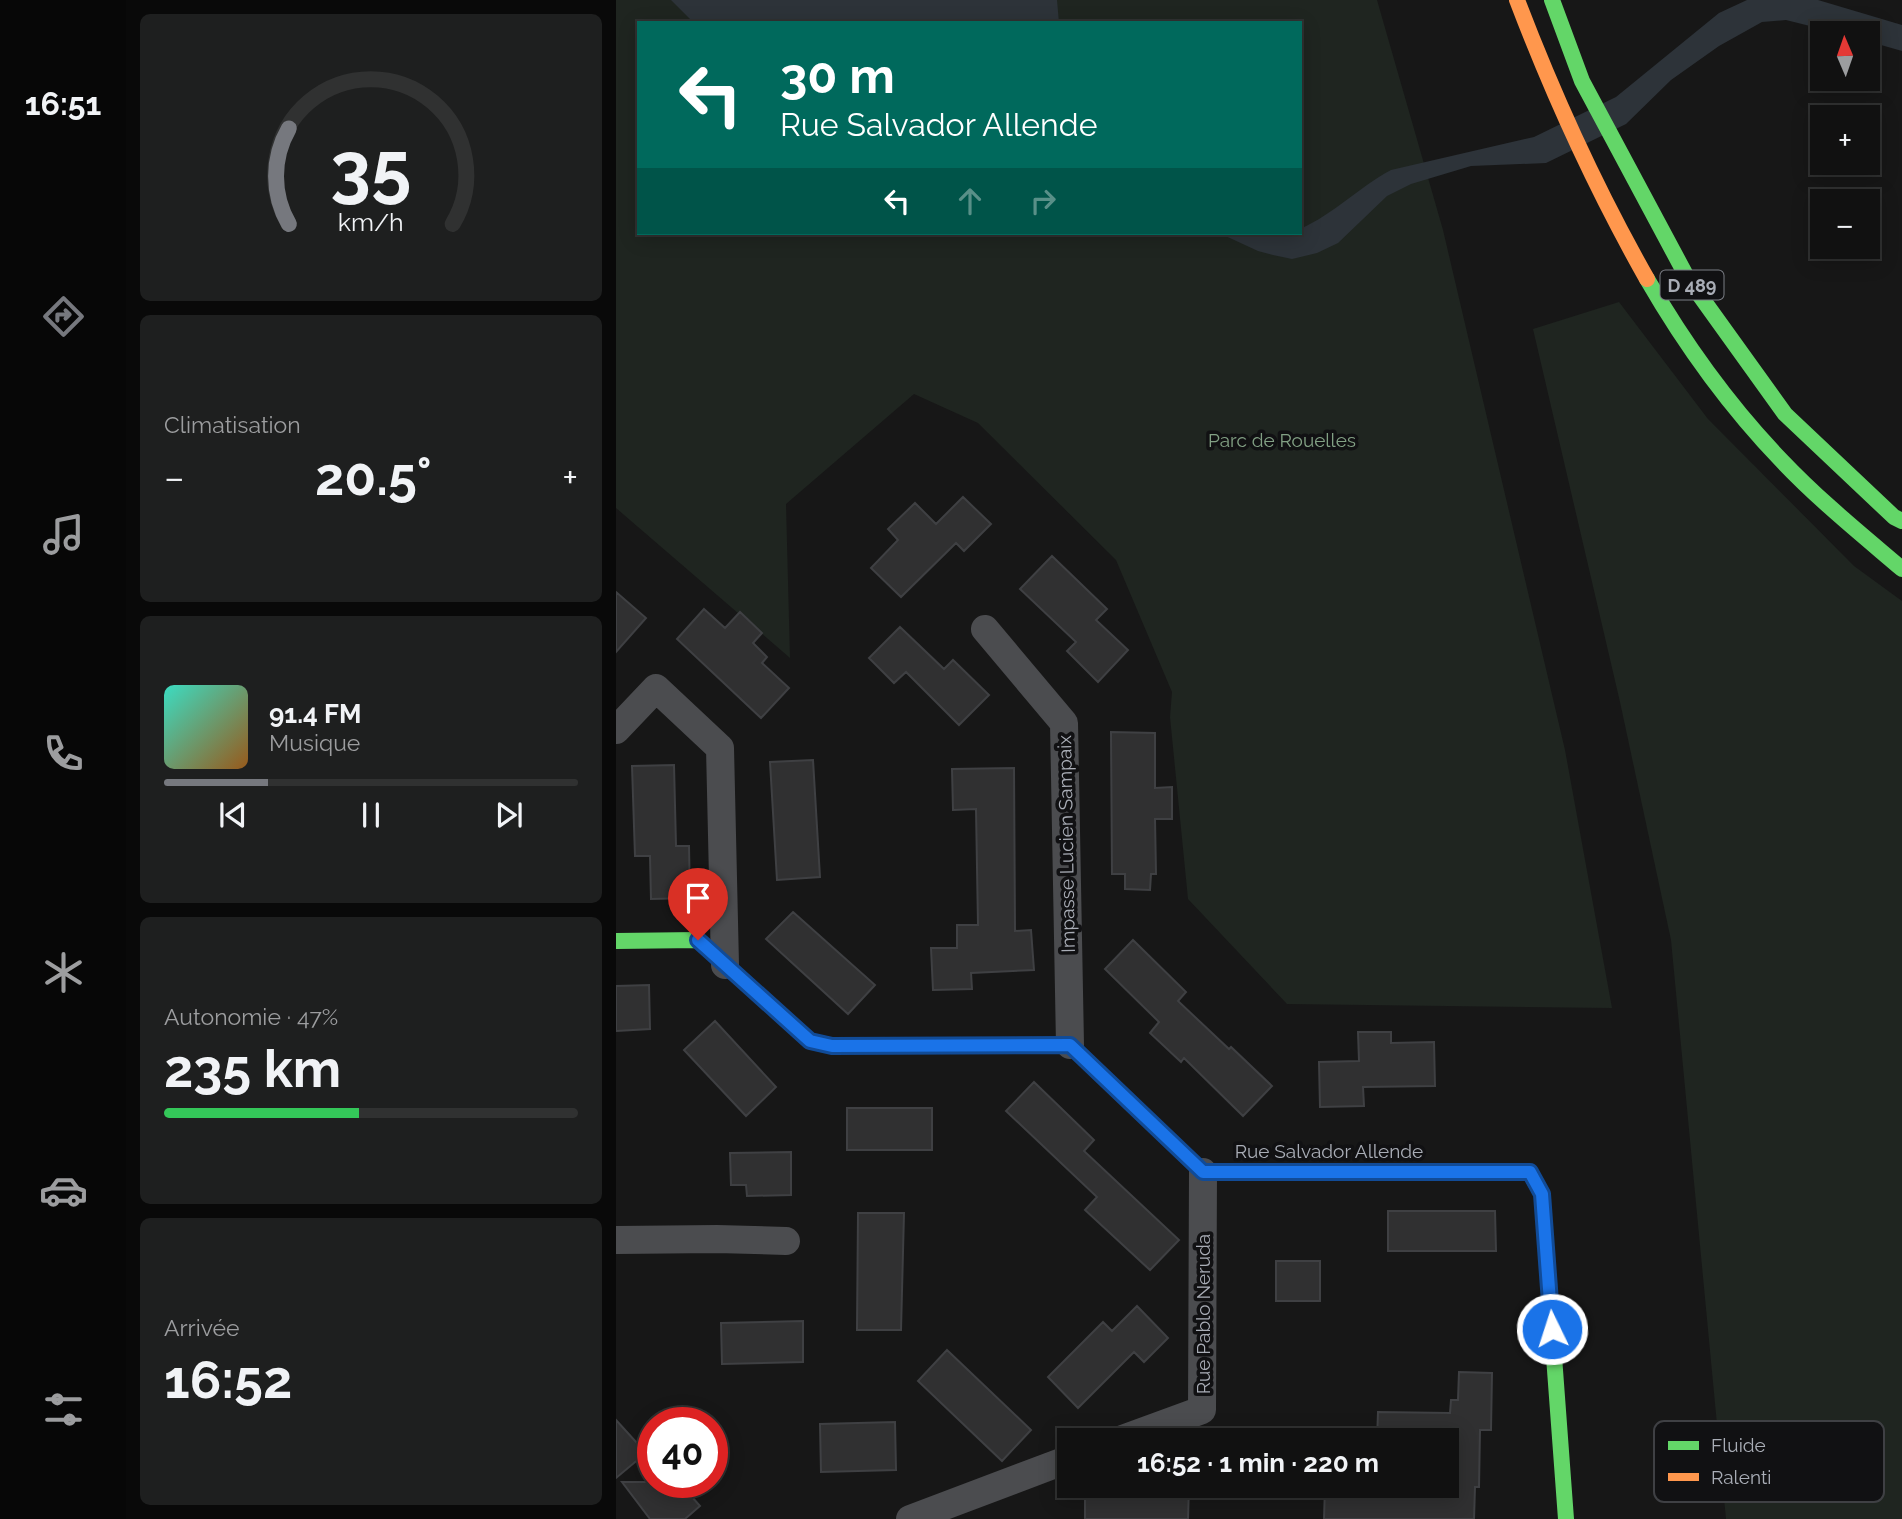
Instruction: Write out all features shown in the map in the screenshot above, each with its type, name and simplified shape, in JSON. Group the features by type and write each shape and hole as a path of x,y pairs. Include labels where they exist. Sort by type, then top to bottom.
{"main road":[{"name":"D 489","path":"1517,0 1575,142 1622,236 1693,350 1766,443 1837,513 1902,569"},
{"name":"D 489","path":"1552,0 1582,81 1688,279 1785,414 1902,522"},
{"path":"616,941 698,940 810,1041 832,1046 1070,1045 1203,1172"},
{"name":"Rue Salvador Allende","path":"1203,1172 1530,1172 1542,1194 1566,1519"}],"street":[{"name":"Impasse Lucien Sampaix","path":"985,629 1064,723 1070,1045"},
{"path":"616,730 656,688 720,748 725,965"},
{"name":"Rue Pablo Neruda","path":"1153,1428 1202,1410 1203,1172"},
{"path":"616,1240 717,1238 786,1241"},
{"path":"910,1519 1057,1464"}],"green space":[{"name":"Parc de Rouelles","path":"616,0 1377,0 1443,230 1565,750 1612,1008 1287,1004 1188,899 1170,717 1172,692 1116,560 978,423 914,394 786,504 790,658 616,508"},
{"path":"1619,302 1708,419 1854,566 1902,601 1902,1519 1726,1519 1724,1502 1884,1502 1884,1421 1717,1421 1671,940 1620,702 1533,329"}],"shaded area":[{"path":"671,0 1057,0 1059,21 692,21"},
{"path":"1747,0 1818,0 1902,25 1902,51 1880,45 1880,21 1810,21 1810,26 1786,20 1762,22 1719,46 1671,80 1626,124 1546,163 1471,166 1411,184 1387,196 1338,243 1317,253 1292,259 1258,251 1223,235 1302,235 1302,228 1391,170 1534,137 1616,97 1719,13"}],"building":[{"path":"963,497 991,524 964,551 956,543 901,597 871,568 898,540 888,529 915,503 936,524"},
{"path":"1052,556 1107,609 1096,620 1128,650 1098,682 1067,651 1076,642 1020,589"},
{"path":"616,592 646,618 616,652"},
{"path":"704,609 725,628 740,612 762,633 753,643 767,657 762,663 789,688 761,718 677,639"},
{"path":"900,627 944,669 953,660 989,695 959,725 906,672 894,683 869,658"},
{"path":"1111,732 1155,733 1155,788 1172,787 1172,819 1155,819 1156,874 1151,874 1150,890 1125,889 1125,874 1112,874"},
{"path":"813,760 820,877 777,880 770,762"},
{"path":"674,765 676,846 689,846 690,898 651,899 650,856 635,856 632,766"},
{"path":"1014,768 1015,931 1031,930 1034,970 971,973 972,989 933,990 931,948 957,948 957,925 978,925 976,809 953,810 952,769"},
{"path":"793,912 875,985 848,1014 766,939"},
{"path":"1133,940 1186,992 1178,1001 1272,1086 1243,1116 1184,1058 1181,1062 1150,1033 1159,1022 1105,969"},
{"path":"649,985 650,1029 616,1031 616,986"},
{"path":"715,1021 776,1087 746,1116 684,1050"},
{"path":"1358,1032 1391,1032 1391,1043 1434,1042 1435,1086 1363,1087 1364,1106 1320,1107 1319,1062 1359,1061"},
{"path":"1034,1082 1094,1140 1084,1151 1179,1240 1150,1270 1085,1210 1097,1197 1006,1111"},
{"path":"847,1108 932,1108 932,1150 847,1150"},
{"path":"791,1152 791,1195 747,1196 746,1185 731,1185 730,1153"},
{"path":"1388,1211 1495,1211 1496,1251 1388,1251"},
{"path":"858,1213 904,1213 901,1330 857,1330"},
{"path":"1276,1261 1320,1261 1320,1301 1276,1301"},
{"path":"1137,1306 1168,1338 1144,1362 1134,1352 1078,1408 1048,1377 1103,1322 1112,1331"},
{"path":"803,1321 803,1362 722,1364 721,1323"},
{"path":"947,1350 1031,1430 1002,1461 918,1381"},
{"path":"1459,1372 1492,1373 1491,1430 1480,1430 1479,1487 1475,1487 1474,1519 1324,1519 1325,1498 1459,1498 1459,1428 1377,1428 1378,1412 1450,1413 1451,1400 1458,1400"},
{"path":"616,1420 637,1443 637,1460 616,1478"},
{"path":"895,1422 896,1470 821,1472 820,1424"},
{"path":"622,1482 637,1482 637,1498 693,1498 700,1506 685,1519 650,1519"},
{"path":"1085,1498 1189,1498 1188,1519 1085,1519"}],"traffic: fast":[{"path":"1552,0 1582,81 1688,279 1785,414 1894,517 1902,521"},
{"path":"1647,279 1676,327 1744,419 1811,489 1902,569"},
{"path":"616,941 698,940 810,1041 832,1046 1070,1045 1203,1172 1240,1172"},
{"path":"1534,1180 1542,1194 1566,1519"}],"traffic: slow":[{"path":"1517,0 1577,142 1647,279"},
{"path":"1240,1172 1530,1172 1534,1180"}],"route":[{"path":"698,940 810,1041 832,1046 1070,1045 1203,1172 1530,1172 1542,1194 1552,1329"}]}
